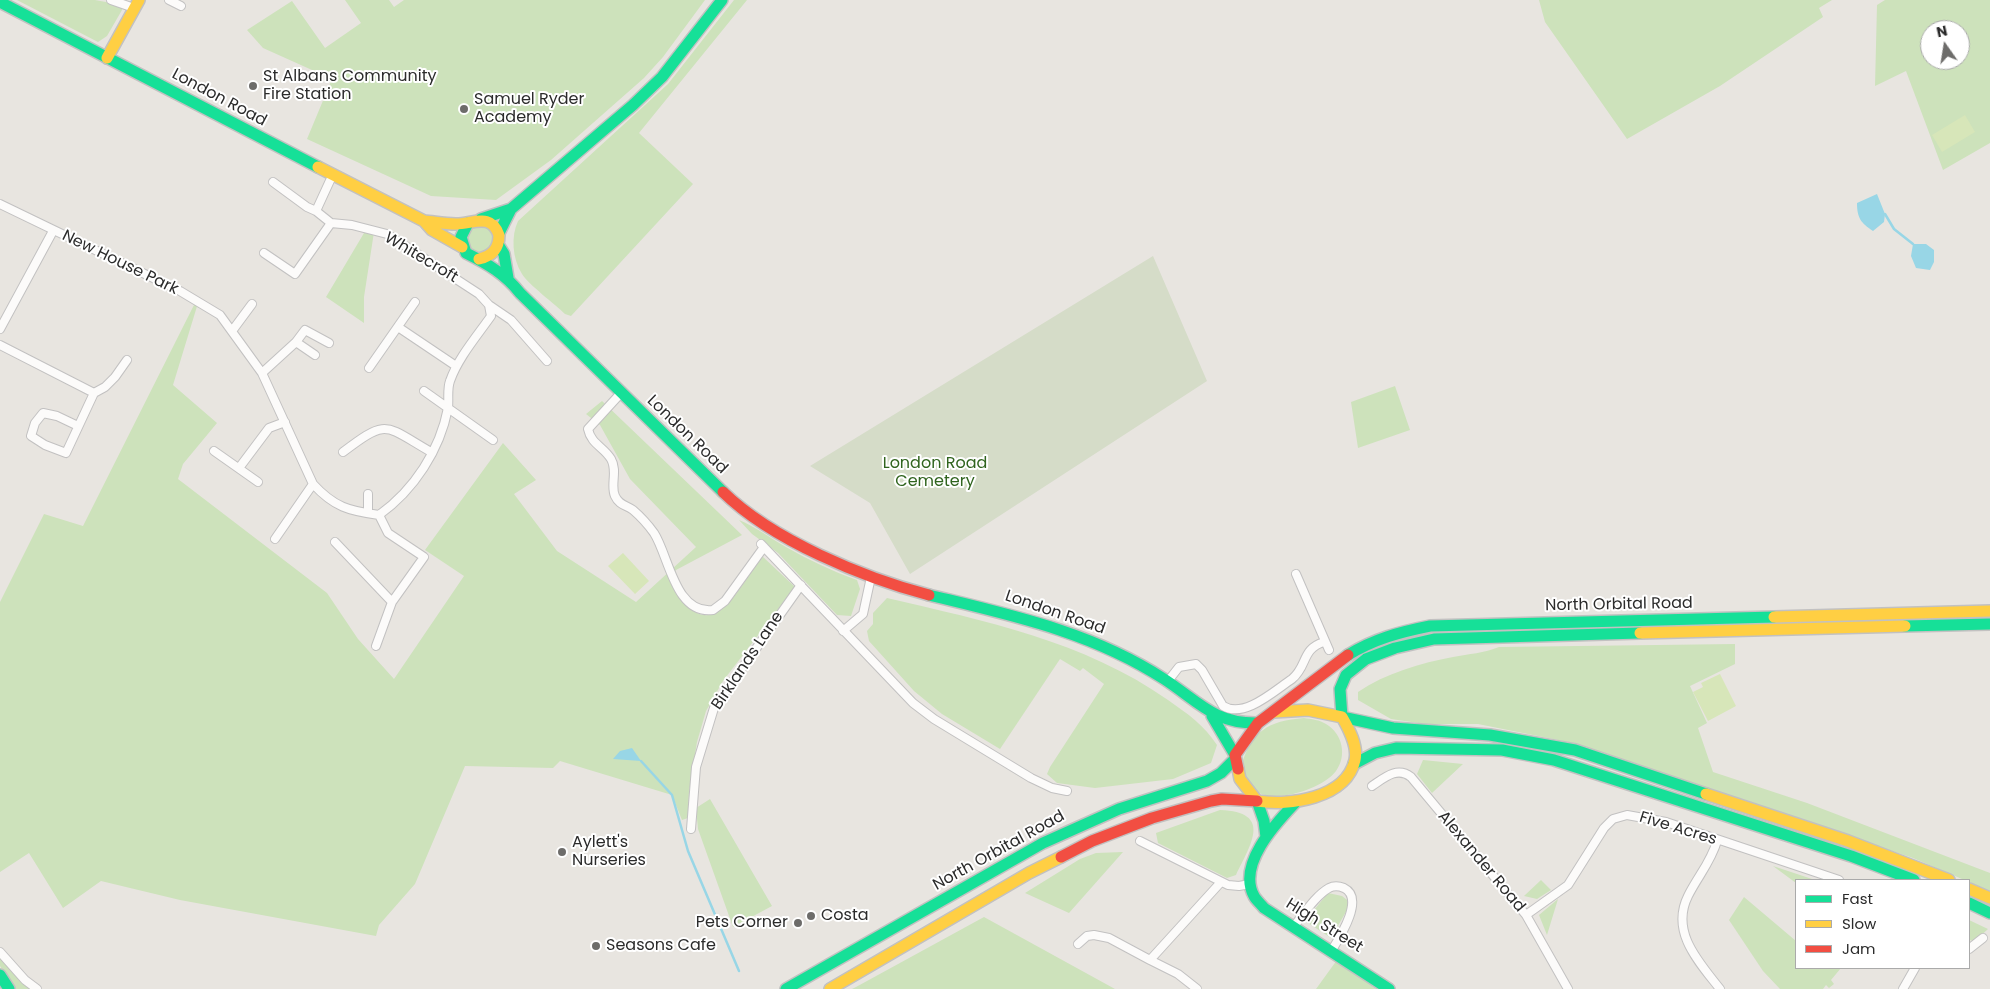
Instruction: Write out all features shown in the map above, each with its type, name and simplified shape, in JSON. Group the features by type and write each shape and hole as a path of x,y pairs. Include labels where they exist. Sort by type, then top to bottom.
{"main road":[{"path":"508,278 504,254 499,246 499,233 511,209 647,92 722,0"},
{"name":"London Road","path":"0,2 424,221 432,230 462,247 472,257 479,259 508,278 520,293 620,393 733,502 774,530 814,552 872,577 919,592 994,609 1050,625 1102,645 1168,681 1212,716 1240,725 1258,723"},
{"path":"107,58 137,4"},
{"name":"London Road","path":"424,221 468,223 511,209"},
{"path":"481,219 491,222 499,233"},
{"path":"462,247 462,231 468,223"},
{"path":"479,259 491,256 499,246"},
{"name":"North Orbital Road","path":"1274,712 1356,649 1388,635 1430,626 1990,611"},
{"name":"North Orbital Road","path":"1342,716 1341,686 1347,672 1355,665 1392,649 1434,639 1990,624"},
{"path":"1266,837 1264,821 1257,801 1240,779 1235,757 1258,723 1274,712 1308,710 1394,728 1490,735 1575,750 1848,841 1946,879"},
{"name":"London Road","path":"1212,716 1235,757"},
{"path":"830,989 1030,873 1092,841 1152,818 1211,801 1222,799 1272,804 1294,803 1318,796 1337,785 1346,777 1354,764 1355,752 1352,737 1342,716"},
{"path":"1354,764 1375,753 1396,748 1502,750 1554,760 1603,774 1851,856 1911,879"},
{"name":"North Orbital Road","path":"786,989 1043,843 1119,809 1207,781 1221,773 1235,757"},
{"path":"1250,884 1251,868 1266,837 1294,803"},
{"name":"High Street","path":"1250,884 1256,901 1389,989"},
{"path":"1970,889 1990,898"},
{"path":"1970,903 1990,913"},
{"path":"0,975 9,989"}],"street":[{"path":"111,0 137,4"},
{"path":"169,0 181,6"},
{"path":"316,211 333,174"},
{"path":"264,253 295,274 331,223 273,182"},
{"name":"New House Park","path":"0,204 180,291 220,315 262,373 313,484 326,498 346,509 379,514"},
{"name":"Whitecroft","path":"331,223 352,224 387,234 479,294 489,305"},
{"path":"0,329 53,231"},
{"path":"369,368 415,302"},
{"path":"232,331 252,304"},
{"path":"489,305 511,320 547,361"},
{"path":"376,646 392,602 424,557 388,533 379,514 397,502 421,473 448,407 449,382 456,366 491,316 489,305"},
{"path":"398,327 456,366"},
{"path":"262,373 296,342 305,330 329,343"},
{"path":"296,342 315,355"},
{"path":"0,345 94,394"},
{"path":"78,426 57,416 42,413 35,423 31,436 44,445 66,453 94,394 110,382 127,360"},
{"path":"424,392 494,440"},
{"path":"620,393 588,429 589,437 610,457 614,474 616,499 633,510 654,533 683,596 697,608 713,610 725,601 763,546 902,692 934,719 1031,778 1052,788 1067,790"},
{"path":"240,468 270,428 285,422"},
{"path":"343,452 374,430 391,428 431,452"},
{"path":"214,451 258,482"},
{"path":"275,539 313,484"},
{"path":"368,494 368,513"},
{"path":"335,542 392,602"},
{"path":"1296,574 1329,650"},
{"path":"843,631 863,614 872,577"},
{"name":"Birklands Lane","path":"691,829 696,767 714,708 801,585"},
{"path":"1168,681 1179,667 1196,664 1202,670 1223,706 1228,709 1240,710 1292,680 1297,675 1312,647 1324,642"},
{"name":"Alexander Road","path":"1372,786 1394,773 1402,772 1411,777 1526,916 1568,989"},
{"name":"Five Acres","path":"1526,916 1568,885 1604,828 1614,819 1627,814 1666,822 1717,841 1836,879"},
{"path":"1140,841 1221,882 1234,886 1250,884"},
{"path":"1717,841 1709,864 1689,896 1684,908 1683,926 1687,943 1720,989"},
{"path":"1150,960 1221,882"},
{"path":"1294,926 1327,889 1337,886 1347,890 1353,898 1352,909 1332,950"},
{"path":"1078,944 1086,936 1100,936 1178,974 1197,989"},
{"path":"1970,948 1983,938"},
{"path":"0,952 25,980 37,989"},
{"path":"1903,989 1914,969"}],"green space":[{"path":"17,0 95,0 122,5 122,10 107,36 98,42"},
{"name":"Samuel Ryder Academy","path":"345,0 389,0 394,7 404,0 705,0 663,57 644,78 551,160 496,200 431,196 307,139 332,79 263,48 247,30 292,1 325,48 361,23"},
{"path":"734,0 747,0 639,133 693,184 571,316 565,314 522,274 514,254 514,233 518,221 668,84"},
{"path":"1539,0 1832,0 1819,8 1823,17 1720,86 1627,139 1545,22"},
{"path":"1885,0 1990,0 1990,143 1943,170 1906,71 1875,86 1877,5"},
{"path":"1965,115 1975,132 1942,152 1932,135"},
{"path":"481,225 491,229 495,239 491,249 481,253 471,249 467,239 471,229"},
{"path":"367,228 374,232 364,297 364,323 326,297"},
{"name":"London Road Cemetery","path":"1153,256 1207,381 910,574 870,503 810,466"},
{"path":"198,303 173,385 217,423 183,464 178,479 327,593 358,639 394,679 464,576 425,550 503,443 536,480 514,494 557,551 636,602 696,547 630,479 600,425 586,414 602,401 742,535 676,570 669,579 683,601 696,612 708,615 719,611 730,601 762,556 795,587 723,681 706,711 697,742 689,792 688,818 682,820 672,795 560,761 553,768 465,766 415,884 379,925 376,936 180,900 101,881 63,908 29,853 0,872 0,602 44,514 83,526 194,305"},
{"path":"1395,386 1410,430 1358,448 1351,402"},
{"path":"739,520 803,556 857,580 860,589 851,616 837,615 778,553 752,534"},
{"path":"623,553 649,581 635,594 608,566"},
{"path":"887,598 997,625 1068,648 1102,662 1168,700 1201,726 1217,745 1211,763 1173,779 1095,788 1057,783 1047,774 1050,767 1104,684 1083,668 1080,671 1060,659 1000,749 942,714 914,691 869,641 867,631 873,624 873,613"},
{"path":"1735,644 1735,664 1690,686 1707,723 1698,728 1713,772 1807,803 1990,873 1990,891 1970,882 1970,879 1962,879 1913,858 1568,742 1478,724 1425,724 1391,719 1358,700 1358,692 1392,674 1429,662 1499,647"},
{"path":"1720,674 1736,706 1708,721 1693,692 1703,687 1701,683"},
{"path":"1304,718 1324,723 1332,728 1340,739 1342,752 1336,771 1320,784 1283,796 1270,796 1252,788 1241,767 1245,755 1256,736 1271,725 1291,719"},
{"path":"1423,760 1463,764 1432,793 1417,774"},
{"path":"710,799 772,906 733,927 698,829 696,808"},
{"path":"1220,810 1237,812 1247,817 1252,823 1254,832 1252,841 1236,875 1227,878 1158,843 1156,833"},
{"path":"1123,852 1069,913 1025,893 1080,859 1096,853"},
{"path":"1773,866 1812,879 1795,879 1795,882"},
{"path":"1541,880 1551,890 1537,899 1524,896"},
{"path":"1328,893 1342,896 1351,903 1331,938 1305,921"},
{"path":"1744,897 1795,940 1795,969 1840,969 1831,980 1834,984 1829,988 1826,985 1823,989 1780,989 1763,971 1729,920"},
{"path":"1558,899 1547,935 1539,915"},
{"path":"984,917 1115,989 852,989 856,987"},
{"path":"1970,920 1988,929 1975,941 1970,940"},
{"path":"0,956 8,967 32,989 15,989 0,966"},
{"path":"1337,960 1376,989 1316,989"}],"water":[{"path":"1877,194 1885,214 1884,222 1873,231 1860,220 1857,203"},
{"path":"1913,244 1926,244 1934,250 1934,262 1930,270 1916,268 1911,256"},
{"path":"632,748 641,761 613,759 620,751"}],"waterway":[{"path":"1885,214 1894,229 1913,244"},
{"path":"641,761 672,795 688,851 739,971"}],"traffic: fast":[{"path":"499,233 511,209 633,105 662,77 722,0"},
{"path":"0,2 318,167"},
{"path":"481,219 511,209"},
{"path":"468,223 461,237 466,253 489,265 508,280 723,492"},
{"path":"499,246 504,254 508,278"},
{"path":"929,595 1020,618 1080,637 1137,663 1164,679 1207,710 1230,720 1258,723"},
{"path":"1348,655 1388,637 1430,626 1774,617"},
{"path":"1905,626 1990,624"},
{"path":"1342,717 1340,689 1346,675 1366,659 1395,648 1434,639 1640,633"},
{"path":"1212,716 1235,755"},
{"path":"1342,717 1393,728 1490,735 1575,750 1706,794"},
{"path":"1354,764 1375,753 1396,748 1502,750 1554,760 1851,856 1911,879"},
{"path":"786,989 1043,843 1119,809 1207,781 1221,773 1235,759"},
{"path":"1257,801 1264,821 1266,837"},
{"path":"1295,803 1269,833 1254,858 1250,871 1250,884 1254,896 1264,908 1389,989"},
{"path":"1970,903 1990,913"},
{"path":"0,975 9,989"}],"traffic: slow":[{"path":"107,58 139,0"},
{"path":"318,167 424,221 432,230 462,247"},
{"path":"424,221 456,224 486,221 491,224 496,228 499,235 498,244 491,254 479,259"},
{"path":"1774,617 1990,611"},
{"path":"1640,633 1905,626"},
{"path":"1238,769 1240,779 1257,801 1270,802 1300,801 1315,797 1340,784 1350,773 1356,755 1350,732 1342,717 1308,710 1274,712"},
{"path":"1706,794 1848,841 1946,879"},
{"path":"830,989 1029,873 1061,857"},
{"path":"1970,889 1990,898"}],"traffic: jam":[{"path":"723,492 743,510 767,526 820,555 848,568 903,588 929,595"},
{"path":"1238,769 1235,755 1258,723 1348,655"},
{"path":"1061,857 1092,841 1152,818 1211,801 1222,799 1257,801"}],"place":[{"name":"St Albans Community Fire Station","path":"253,86"},
{"name":"Samuel Ryder Academy","path":"464,109"},
{"name":"Aylett's Nurseries","path":"562,852"},
{"name":"Costa","path":"811,916"},
{"name":"Pets Corner","path":"798,923"},
{"name":"Seasons Cafe","path":"596,946"}]}
